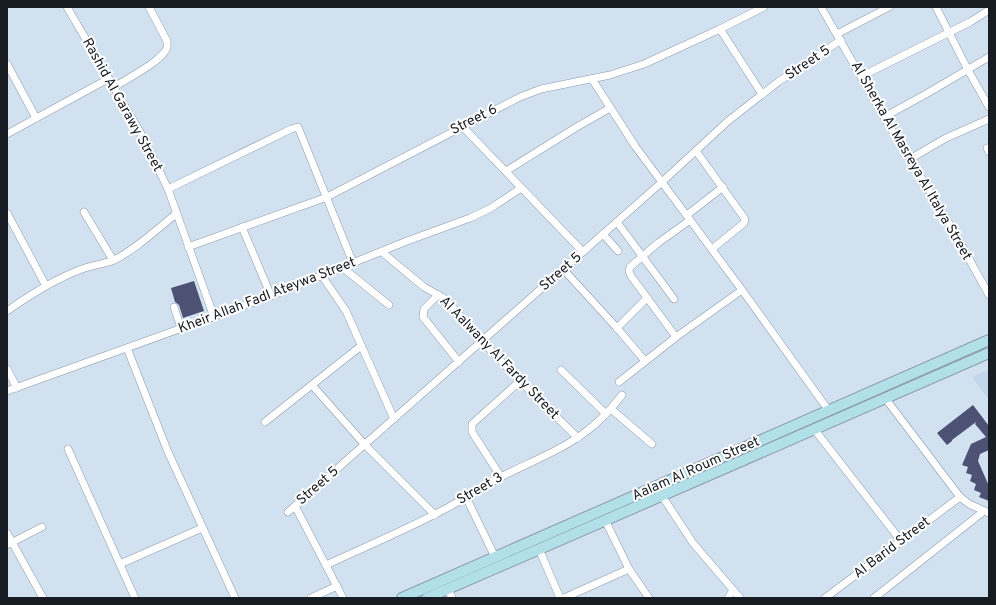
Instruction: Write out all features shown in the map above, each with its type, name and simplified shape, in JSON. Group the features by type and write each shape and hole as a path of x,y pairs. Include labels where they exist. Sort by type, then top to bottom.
{"street":[{"name":"Rashid Al Garawy Street","path":"67,7 140,132 168,190 214,316"},
{"path":"114,87 156,61 166,51 168,46 167,41 149,7"},
{"name":"Street 6","path":"188,247 327,197 530,92 551,86 621,72 644,64 764,7"},
{"name":"Al Sherka Al Masreya Al Italya Street","path":"820,7 862,76 884,117 948,221 989,295"},
{"name":"Street 5","path":"288,512 617,222 728,121 839,37 889,7"},
{"path":"936,7 968,70 989,107"},
{"path":"862,76 989,10"},
{"path":"720,29 762,94"},
{"path":"884,117 989,57"},
{"path":"7,64 36,118"},
{"path":"7,134 108,79"},
{"path":"592,79 635,146 712,248 830,411"},
{"path":"506,171 551,142 610,108"},
{"path":"910,159 946,138 989,119"},
{"path":"462,126 583,252"},
{"path":"168,190 291,129 298,128 353,263"},
{"path":"696,151 724,187 744,216 745,221 712,248"},
{"path":"676,337 631,276 629,271 630,267 724,187"},
{"name":"Kheir Allah Fadl Ateywa Street","path":"7,391 271,296 475,216 491,208 521,188"},
{"path":"84,212 113,260"},
{"path":"7,213 46,286"},
{"path":"7,311 46,286 81,269 113,260 135,246 176,214"},
{"path":"617,222 674,299"},
{"path":"242,227 271,296"},
{"path":"603,234 618,251"},
{"name":"Al Aalwany Al Fardy Street","path":"382,252 424,287 449,303 520,382 578,438"},
{"path":"343,268 389,305"},
{"path":"564,269 645,361"},
{"path":"322,276 346,311 394,419"},
{"path":"619,382 676,337 742,290"},
{"path":"438,295 424,309 423,317 459,362"},
{"path":"617,328 647,298"},
{"path":"174,307 181,328"},
{"name":"Aalam Al Roum Street","path":"402,598 989,340"},
{"path":"265,422 361,346"},
{"path":"127,348 162,439 235,598"},
{"name":"Aalam Al Roum Street","path":"427,598 450,594 539,549 989,353"},
{"path":"7,369 17,388"},
{"path":"561,370 609,412 652,444"},
{"path":"501,477 472,432 471,427 472,424 520,382"},
{"path":"312,385 365,445 434,515"},
{"name":"Street 3","path":"326,565 434,515 501,477 578,438 609,412 622,396"},
{"path":"885,398 960,497 969,504 987,511"},
{"path":"814,429 901,541"},
{"path":"68,449 135,598"},
{"path":"662,496 693,543 740,598"},
{"path":"466,497 495,557"},
{"name":"Al Barid Street","path":"825,598 960,497"},
{"path":"295,506 343,598"},
{"path":"874,598 987,511"},
{"path":"594,514 601,522 648,598"},
{"path":"9,543 42,527"},
{"path":"120,564 202,528"},
{"path":"7,533 9,543 43,598"},
{"path":"539,549 560,598"},
{"path":"564,598 629,569"},
{"path":"311,598 337,586"},
{"path":"728,598 733,590"}],"shaded area":[{"path":"989,369 989,400 972,377"}],"building":[{"path":"194,281 204,311 183,318 179,305 175,302 171,288"},
{"path":"973,405 989,426 989,450 980,454 978,461 989,486 989,501 979,497 981,493 974,490 976,484 970,481 972,475 966,473 968,467 962,465 971,444 986,437 975,424 976,422 947,445 937,433"}]}
